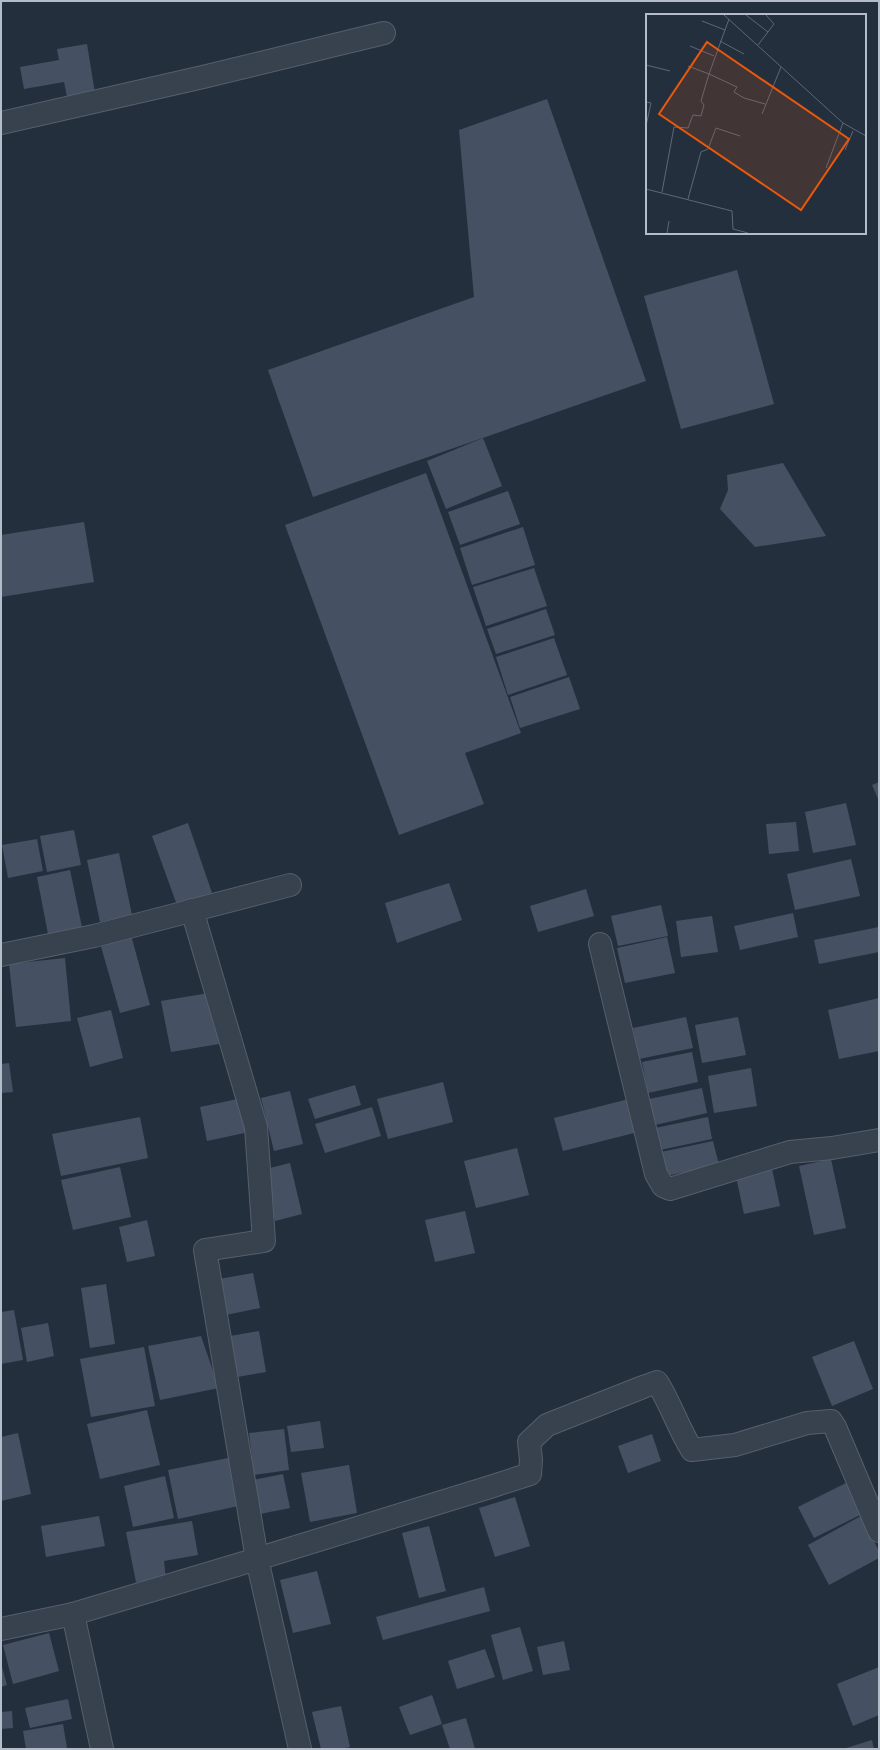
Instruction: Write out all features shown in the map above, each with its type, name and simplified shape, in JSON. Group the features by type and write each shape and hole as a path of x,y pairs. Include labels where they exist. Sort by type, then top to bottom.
{"street":[{"path":"1,123 203,77 384,33"},
{"path":"1,955 94,936 290,885"},
{"path":"192,910 256,1127 264,1242 205,1250 257,1559 300,1749"},
{"path":"600,944 656,1174 663,1186 670,1189 790,1152 832,1148 879,1140"},
{"path":"1,1629 73,1614 257,1559 530,1474 531,1460 529,1442 547,1425 657,1382 668,1399 682,1435 692,1450 736,1445 807,1423 831,1421 835,1427 879,1531"},
{"path":"73,1614 102,1749"}],"building":[{"path":"87,44 95,93 67,97 64,82 24,89 20,67 59,60 57,49"},
{"path":"547,99 646,381 313,497 268,370 474,297 459,130"},
{"path":"737,270 774,404 681,429 644,296"},
{"path":"483,438 502,486 446,509 427,461"},
{"path":"783,463 826,536 755,547 720,509 728,490 727,475"},
{"path":"426,473 521,733 465,753 484,804 399,835 285,525"},
{"path":"508,491 520,524 460,545 448,512"},
{"path":"84,522 94,582 1,597 1,535"},
{"path":"523,527 535,565 472,585 460,548"},
{"path":"534,568 547,606 486,626 473,587"},
{"path":"546,609 555,635 496,654 487,629"},
{"path":"554,638 567,675 508,695 496,657"},
{"path":"569,677 580,709 520,728 510,697"},
{"path":"879,782 879,801 872,785"},
{"path":"846,803 856,845 813,853 805,812"},
{"path":"796,822 799,851 769,854 766,824"},
{"path":"188,823 212,893 177,905 152,836"},
{"path":"74,830 81,865 47,872 40,836"},
{"path":"37,839 43,871 8,878 2,845"},
{"path":"119,853 132,915 100,922 87,860"},
{"path":"851,859 860,896 795,910 787,874"},
{"path":"70,870 83,932 49,939 37,877"},
{"path":"449,883 462,920 397,943 385,903"},
{"path":"586,889 594,916 538,932 530,906"},
{"path":"661,905 668,936 618,946 611,916"},
{"path":"793,913 798,937 740,950 734,926"},
{"path":"712,916 718,952 681,957 676,921"},
{"path":"879,927 879,952 819,964 814,940"},
{"path":"131,935 150,1005 120,1013 100,943"},
{"path":"667,937 675,973 625,983 617,948"},
{"path":"65,958 71,1021 16,1027 9,964"},
{"path":"209,993 219,1044 171,1052 161,1001"},
{"path":"879,998 879,1051 839,1059 828,1010"},
{"path":"111,1010 123,1058 90,1067 77,1018"},
{"path":"686,1017 693,1048 639,1059 633,1028"},
{"path":"738,1017 746,1055 702,1063 695,1025"},
{"path":"692,1052 698,1082 648,1093 642,1062"},
{"path":"9,1063 13,1092 1,1093 1,1064"},
{"path":"751,1068 757,1106 714,1113 708,1076"},
{"path":"443,1082 453,1122 388,1139 377,1099"},
{"path":"355,1085 361,1105 315,1119 308,1099"},
{"path":"702,1088 707,1113 655,1125 649,1099"},
{"path":"290,1091 303,1144 274,1151 261,1098"},
{"path":"242,1098 249,1132 207,1141 200,1107"},
{"path":"629,1099 638,1132 563,1151 554,1118"},
{"path":"372,1107 381,1136 325,1153 315,1124"},
{"path":"140,1117 148,1158 61,1176 52,1134"},
{"path":"708,1117 712,1139 660,1150 655,1128"},
{"path":"713,1141 719,1165 666,1176 661,1152"},
{"path":"517,1148 529,1195 476,1208 464,1161"},
{"path":"831,1159 846,1228 814,1235 799,1166"},
{"path":"290,1163 302,1214 275,1221 262,1170"},
{"path":"771,1164 780,1206 744,1214 735,1172"},
{"path":"120,1167 131,1217 73,1230 61,1180"},
{"path":"465,1211 475,1253 435,1262 425,1220"},
{"path":"147,1220 155,1256 127,1262 119,1227"},
{"path":"253,1273 260,1308 226,1315 219,1279"},
{"path":"106,1284 115,1344 90,1348 81,1288"},
{"path":"14,1310 23,1360 1,1364 1,1312"},
{"path":"48,1323 54,1356 27,1362 21,1328"},
{"path":"259,1331 266,1372 237,1377 230,1336"},
{"path":"201,1336 219,1388 160,1400 148,1346"},
{"path":"854,1341 873,1389 832,1406 812,1357"},
{"path":"144,1347 155,1406 91,1417 80,1359"},
{"path":"147,1410 160,1465 100,1479 87,1424"},
{"path":"320,1421 324,1448 291,1452 287,1426"},
{"path":"284,1429 289,1470 254,1475 249,1433"},
{"path":"18,1433 31,1494 1,1501 1,1437"},
{"path":"652,1434 661,1461 628,1473 618,1446"},
{"path":"233,1457 243,1505 178,1519 168,1470"},
{"path":"349,1465 357,1513 310,1522 301,1473"},
{"path":"283,1474 290,1508 260,1514 253,1480"},
{"path":"165,1476 174,1518 133,1527 124,1486"},
{"path":"850,1481 866,1512 814,1538 798,1507"},
{"path":"515,1497 530,1546 495,1557 479,1508"},
{"path":"99,1516 105,1546 46,1557 41,1526"},
{"path":"861,1516 879,1551 879,1558 829,1585 808,1545"},
{"path":"192,1521 198,1555 164,1561 166,1579 136,1582 126,1532"},
{"path":"429,1526 446,1591 419,1598 402,1533"},
{"path":"317,1571 331,1624 293,1633 280,1580"},
{"path":"484,1587 490,1611 383,1640 376,1617"},
{"path":"520,1627 533,1671 503,1680 491,1635"},
{"path":"49,1633 59,1671 13,1684 3,1645"},
{"path":"564,1641 570,1670 543,1675 537,1647"},
{"path":"485,1649 495,1677 457,1689 448,1661"},
{"path":"1,1663 7,1685 1,1687"},
{"path":"879,1667 879,1715 853,1726 837,1684"},
{"path":"432,1695 442,1724 410,1735 399,1707"},
{"path":"68,1699 72,1719 30,1728 25,1708"},
{"path":"341,1706 350,1747 342,1749 321,1749 312,1712"},
{"path":"12,1711 13,1728 1,1729 1,1712"},
{"path":"466,1718 475,1749 450,1749 442,1725"},
{"path":"63,1724 67,1748 26,1749 23,1731"},
{"path":"872,1740 874,1749 843,1749"}]}
